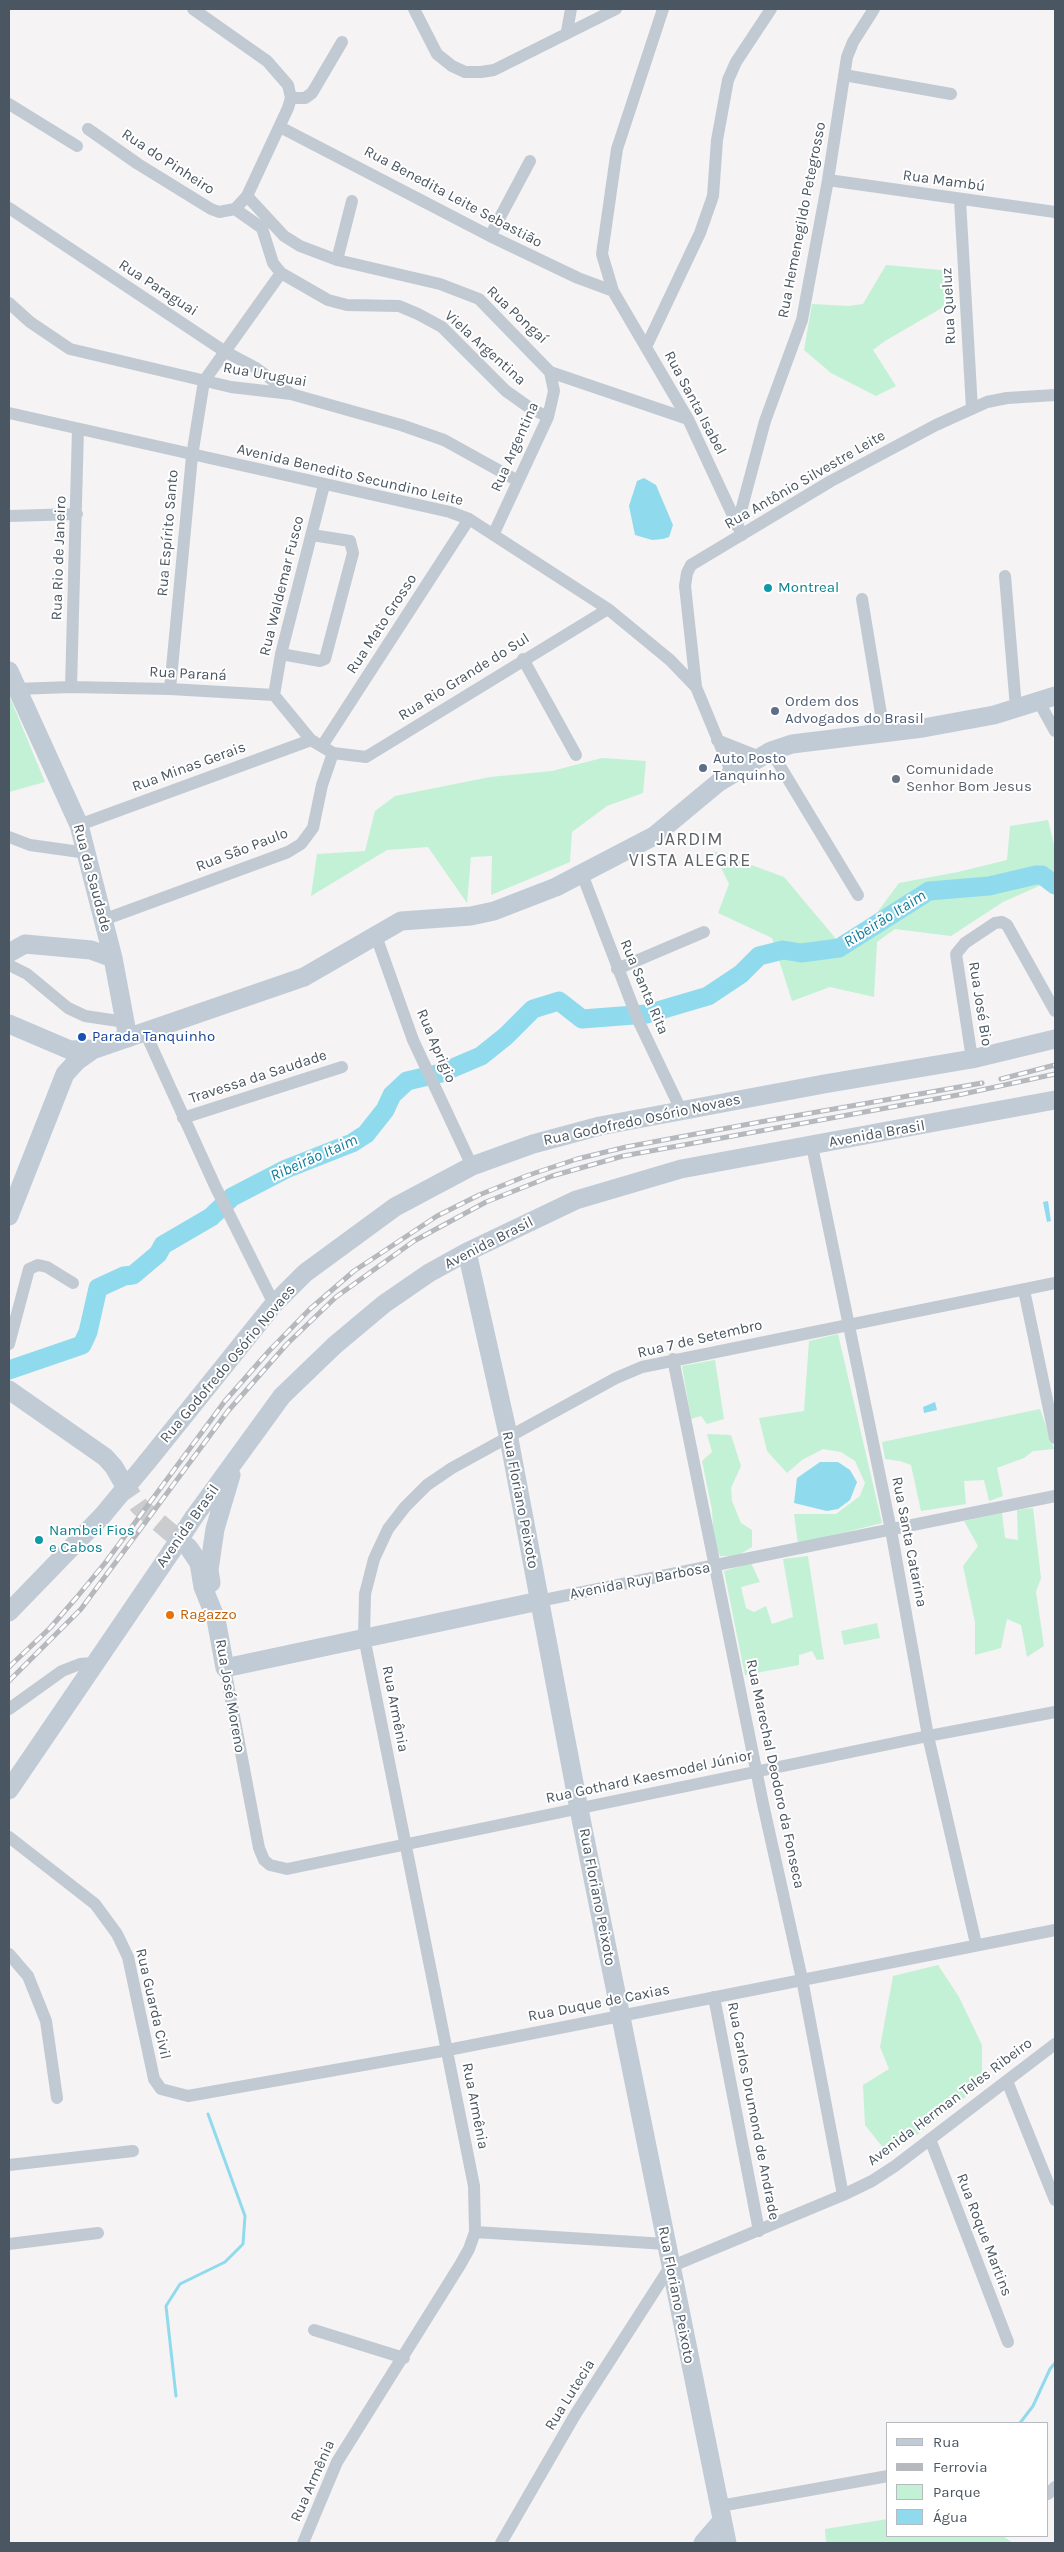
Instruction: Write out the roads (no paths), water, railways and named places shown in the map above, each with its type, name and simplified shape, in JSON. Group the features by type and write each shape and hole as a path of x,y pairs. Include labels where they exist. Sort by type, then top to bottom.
{"main road":[{"name":"Rua da Saudade","path":"9,671 79,826 88,853 105,928 132,1030"},
{"path":"9,1216 59,1087 70,1067 95,1049 132,1030 304,978 396,923 407,919 471,916 494,911 582,874 654,836 732,774 766,754 792,744 976,718 1047,699"},
{"path":"91,950 105,928"},
{"path":"14,945 91,950 113,958"},
{"path":"9,1024 70,1050 95,1049"},
{"name":"Rua Godofredo Osório Novaes","path":"9,1612 103,1514 274,1304 305,1273 361,1230 395,1207 472,1166 532,1144 600,1126 972,1059 1055,1039"},
{"path":"43,1040 55,1059 59,1087"},
{"name":"Avenida Brasil","path":"9,1790 60,1717 93,1663 194,1517 282,1396 335,1345 384,1304 429,1273 467,1252 576,1200 681,1169 1055,1100"},
{"name":"Rua Floriano Peixoto","path":"467,1252 509,1439 670,2267 727,2543"},
{"path":"9,1390 91,1446 114,1467 122,1481"},
{"path":"216,1618 210,1570 211,1556 221,1506 237,1457"},
{"name":"Rua José Moreno","path":"189,1548 199,1563 203,1587 216,1618 225,1668"},
{"name":"Avenida Ruy Barbosa","path":"225,1668 539,1601"},
{"path":"703,2543 721,2514"}],"street":[{"path":"193,9 267,61 288,85 290,98 280,127 247,196 235,209 262,228 272,263 281,274 204,381"},
{"path":"414,9 436,54 452,66 465,72 494,70 567,31 616,9"},
{"path":"567,31 571,9"},
{"name":"Rua Santa Isabel","path":"663,9 617,149 602,254 613,291 688,419 739,530"},
{"path":"646,347 708,213 715,183 717,140 728,80 736,62 771,9"},
{"name":"Rua Hemenegildo Petegrosso","path":"739,530 765,421 802,320 828,180 844,75 853,42 874,9"},
{"path":"290,98 305,98 312,93 342,42"},
{"path":"844,75 951,94"},
{"path":"9,104 77,146"},
{"name":"Rua Benedita Leite Sebastião","path":"280,127 490,236 570,274 613,291"},
{"name":"Rua do Pinheiro","path":"88,129 138,164 211,209 219,212 235,209"},
{"path":"490,236 530,161"},
{"name":"Rua Mambú","path":"828,180 1055,212"},
{"name":"Rua Pongaí","path":"247,196 284,236 300,246 337,260 440,284 479,299 550,372 688,419"},
{"name":"Rua Queluz","path":"960,200 972,409"},
{"path":"337,260 352,202"},
{"name":"Rua Paraguai","path":"9,208 224,351 256,368 291,394"},
{"name":"Viela Argentina","path":"281,274 328,300 347,305 399,306 418,314 442,328 506,391 530,408 548,416"},
{"name":"Rua Uruguai","path":"9,303 30,322 70,349 204,381 259,392 291,394 401,425 444,440 518,481"},
{"name":"Rua Argentina","path":"494,533 548,416 554,391 550,372"},
{"name":"Rua Espírito Santo","path":"170,689 192,456 204,381"},
{"name":"Rua Antônio Silvestre Leite","path":"696,687 685,586 686,573 691,565 739,530 893,447 972,409 987,402 1007,398 1055,395"},
{"name":"Avenida Benedito Secundino Leite","path":"9,413 192,456 450,512 469,519 494,533 608,608 670,660 696,687 732,774"},
{"name":"Rua Rio de Janeiro","path":"71,687 78,429"},
{"name":"Rua Waldemar Fusco","path":"274,695 281,654 324,485"},
{"path":"9,516 77,514"},
{"name":"Rua Mato Grosso","path":"322,746 469,519"},
{"path":"281,654 320,661 325,658 351,563 354,548 350,541 312,535"},
{"path":"1005,576 1016,708"},
{"path":"862,599 884,732"},
{"name":"Rua Rio Grande do Sul","path":"322,746 366,757 608,608"},
{"path":"523,659 576,755"},
{"name":"Rua Paraná","path":"16,689 71,687 170,689 274,695"},
{"path":"274,695 322,746"},
{"path":"1047,699 1055,731"},
{"path":"717,740 766,754 858,895"},
{"name":"Rua Minas Gerais","path":"79,826 322,746"},
{"name":"Rua São Paulo","path":"105,928 288,852 301,844 313,828 322,785 322,746"},
{"path":"9,837 49,849 88,853"},
{"name":"Rua Santa Rita","path":"582,874 638,1020 681,1110"},
{"name":"Rua José Bio","path":"972,1059 956,954 965,942 995,923 1005,923 1055,1011"},
{"path":"617,969 704,932"},
{"name":"Rua Aprigio","path":"376,936 427,1070 472,1166"},
{"path":"9,966 27,974 68,1008 85,1016 132,1030"},
{"name":"Rua da Saudade","path":"132,1030 183,1118 274,1304"},
{"name":"Travessa da Saudade","path":"183,1118 342,1067"},
{"name":"Rua Santa Catarina","path":"812,1146 891,1530 928,1736 976,1944"},
{"path":"9,1344 29,1269 38,1264 73,1283"},
{"name":"Rua 7 de Setembro","path":"364,1637 365,1594 374,1559 388,1529 405,1507 427,1485 452,1468 509,1439 616,1378 642,1367 673,1359 1055,1283"},
{"path":"1024,1290 1055,1438"},
{"name":"Rua Marechal Deodoro da Fonseca","path":"673,1359 757,1771 802,1979 844,2196"},
{"name":"Avenida Ruy Barbosa","path":"539,1601 1055,1496"},
{"name":"Rua Armênia","path":"304,2543 337,2462 404,2358 469,2249 475,2232 474,2186 364,1637"},
{"path":"9,1709 62,1672 80,1664 93,1663"},
{"name":"Rua José Moreno","path":"225,1668 259,1848"},
{"name":"Rua Gothard Kaesmodel Júnior","path":"259,1848 264,1860 270,1865 287,1869 928,1736 1055,1712"},
{"name":"Rua Guarda Civil","path":"9,1837 95,1904 117,1934 128,1957 154,2079"},
{"name":"Rua Duque de Caxias","path":"154,2079 161,2089 171,2094 188,2096 448,2050 976,1944 1055,1930"},
{"path":"9,1954 28,1976 46,2021 57,2098"},
{"name":"Rua Carlos Drumond de Andrade","path":"714,1997 759,2231"},
{"name":"Avenida Herman Teles Ribeiro","path":"670,2267 844,2196 887,2171 1055,2044"},
{"path":"1007,2081 1055,2200"},
{"name":"Rua Roque Martins","path":"930,2139 1008,2342"},
{"path":"9,2166 132,2151"},
{"path":"475,2232 666,2244"},
{"path":"9,2244 98,2233"},
{"name":"Rua Lutecia","path":"501,2543 575,2415 670,2267"},
{"path":"314,2330 404,2358"},
{"path":"721,2514 886,2476"}],"water":[{"path":"644,478 656,485 673,525 669,537 652,540 635,535 629,506 637,481"},
{"path":"1048,1201 1051,1221 1047,1222 1043,1202"},
{"path":"935,1402 937,1410 924,1413 923,1407"},
{"path":"820,1462 838,1462 850,1470 857,1482 850,1500 838,1509 827,1511 794,1503 797,1478"}],"waterway":[{"name":"Ribeirão Itaim","path":"9,1370 82,1345 88,1332 98,1288 124,1276 133,1275 158,1254 163,1245 211,1217 232,1197 286,1169 352,1143 366,1134 385,1110 392,1095 407,1081 441,1073 481,1056 506,1036 533,1009 559,1001 582,1019 647,1014 708,996 741,974 759,956 783,950 801,953 839,948 929,891 989,886 1036,875 1042,875 1055,885"},
{"path":"176,2396 166,2306 180,2284 225,2262 243,2244 245,2216 208,2114"},
{"path":"1021,2422 1033,2406 1050,2369 1055,2363"}],"tunnel":[{"path":"122,1481 139,1506 189,1548"}],"railway":[{"path":"1001,1079 1055,1065"},
{"path":"9,1681 81,1609 228,1411 287,1344 336,1297 414,1241 486,1202 552,1176 623,1156 963,1094 1055,1074"},
{"path":"9,1667 50,1628 105,1563 225,1401 269,1351 310,1309 354,1271 437,1216 479,1195 526,1176 577,1159 626,1147 982,1083"}],"place":[{"name":"Montreal","path":"768,588"},
{"name":"Ordem dos Advogados do Brasil","path":"775,711"},
{"name":"Auto Posto Tanquinho","path":"703,768"},
{"name":"Comunidade Senhor Bom Jesus","path":"896,779"},
{"name":"Parada Tanquinho","path":"82,1037"},
{"name":"Nambei Fios e Cabos","path":"39,1540"},
{"name":"Ragazzo","path":"170,1615"}],"district":[{"name":"JARDIM VISTA ALEGRE","path":"690,850"}]}
